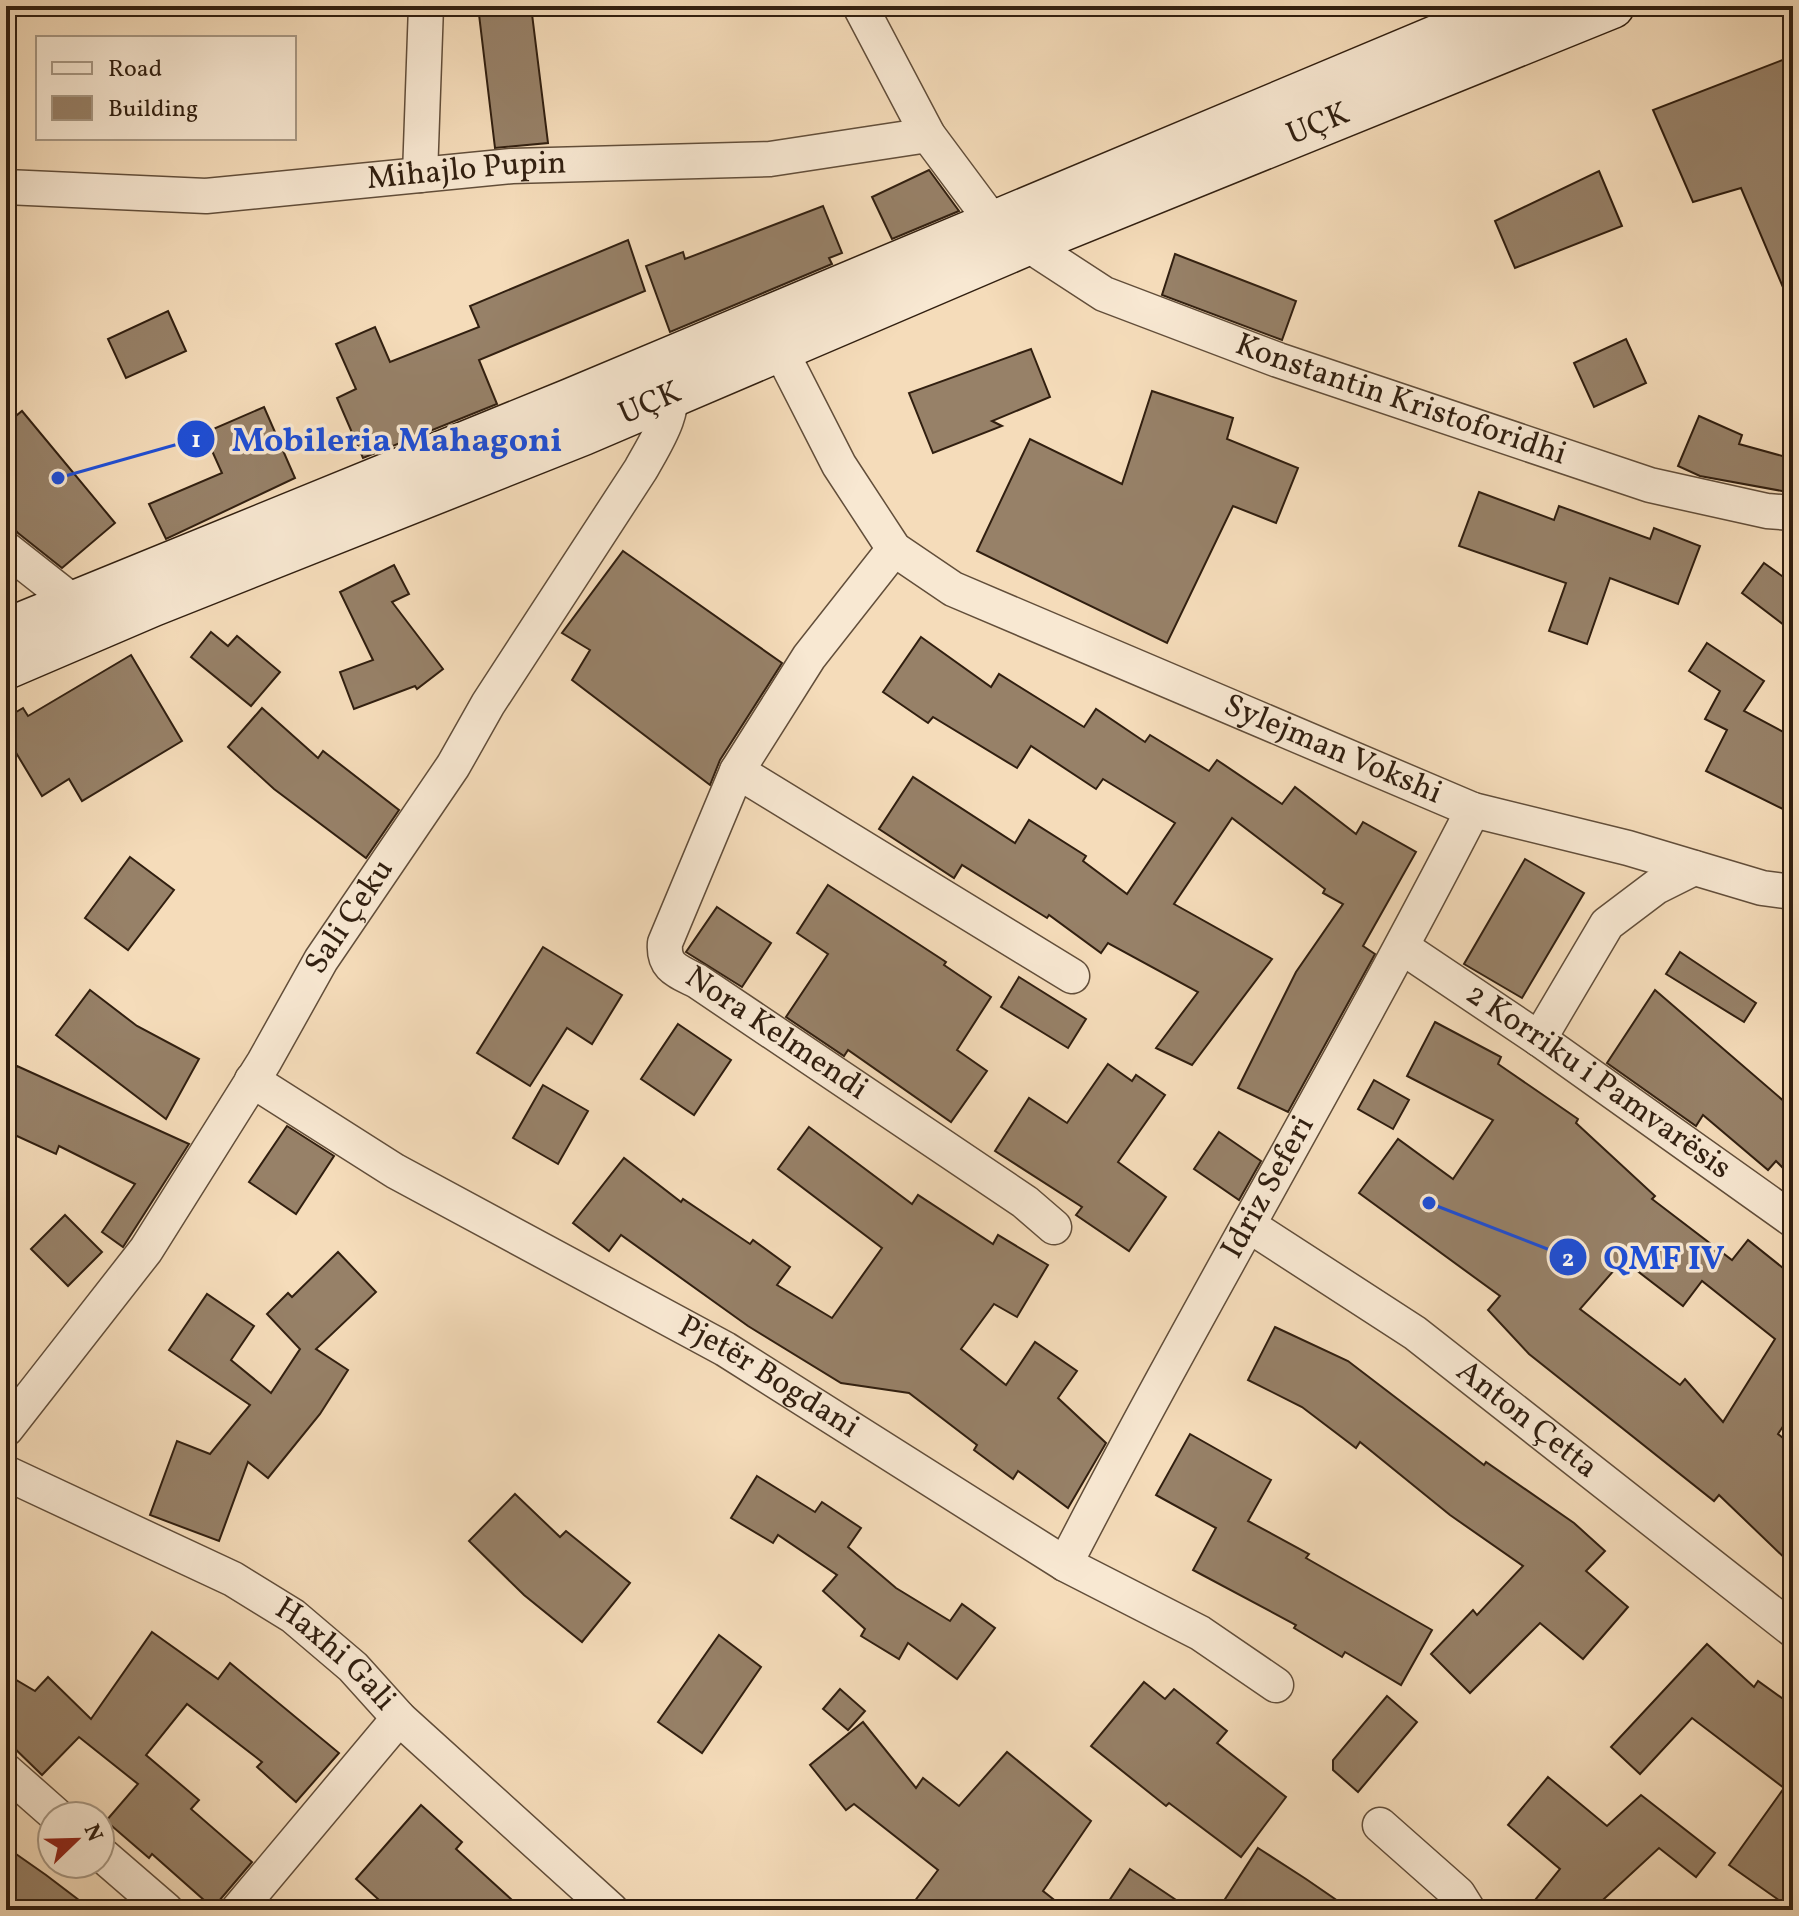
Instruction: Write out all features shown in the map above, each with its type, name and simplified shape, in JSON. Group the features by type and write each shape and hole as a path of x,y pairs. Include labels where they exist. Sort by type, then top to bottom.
{"main road":[{"name":"UÇK","path":"6,667 89,614 772,334 1008,233 1512,6"},
{"name":"UÇK","path":"1008,233 1612,6"},
{"name":"UÇK","path":"6,631 89,614"}],"street":[{"path":"420,175 426,6"},
{"path":"860,6 928,135 1008,233"},
{"name":"Mihajlo Pupin","path":"6,187 206,196 512,166 770,159 928,135"},
{"name":"Konstantin Kristoforidhi","path":"1008,233 1104,294 1278,360 1650,485 1767,511 1793,513"},
{"name":"Sylejman Vokshi","path":"772,334 839,465 894,549 953,589 1473,810 1762,888 1793,892"},
{"name":"Sali Çeku","path":"6,1429 146,1250 252,1080 321,960 453,766 590,544 641,469 659,435 666,378"},
{"path":"6,549 89,614"},
{"path":"894,549 809,657 737,771 1072,976"},
{"name":"Nora Kelmendi","path":"737,771 665,943 665,961 671,969 697,981 1025,1202 1054,1227"},
{"name":"Idriz Seferi","path":"1065,1564 1145,1409 1250,1226 1473,810"},
{"path":"1539,1039 1607,924 1656,887 1694,868"},
{"name":"2 Korriku i Pamvarësis","path":"1402,947 1539,1039 1793,1220"},
{"name":"Pjetër Bogdani","path":"252,1080 395,1171 725,1349 1065,1564 1200,1633 1276,1685"},
{"name":"Anton Çetta","path":"1250,1226 1415,1333 1793,1630"},
{"name":"Haxhi Gali","path":"6,1473 233,1579 293,1616 353,1667 399,1718 611,1910"},
{"path":"238,1910 399,1718"},
{"path":"6,1771 39,1800"},
{"path":"1380,1825 1458,1894 1468,1910"},
{"path":"116,1867 166,1910"}],"building":[{"path":"478,6 531,6 548,143 495,148"},
{"path":"1793,56 1793,311 1741,188 1693,202 1653,110"},
{"path":"929,170 959,211 892,239 872,197"},
{"path":"1599,171 1622,226 1515,268 1495,221"},
{"path":"823,206 842,253 829,258 832,264 670,332 646,266 683,252 685,259"},
{"path":"628,240 645,291 479,360 497,404 363,458 337,398 356,389 336,344 375,327 390,362 479,327 470,306"},
{"path":"1175,254 1296,301 1282,340 1162,295"},
{"path":"168,311 186,351 126,378 108,339"},
{"path":"1626,339 1646,383 1594,407 1574,363"},
{"path":"1031,349 1050,397 992,421 1002,426 933,453 909,393"},
{"path":"1152,391 1233,418 1227,439 1298,468 1276,523 1233,506 1167,643 977,551 1030,439 1122,484"},
{"path":"264,407 295,478 166,539 149,504 222,473 204,433"},
{"path":"22,411 115,523 62,568 18,533 6,518 6,424"},
{"path":"1699,416 1742,435 1739,444 1793,459 1793,493 1700,476 1678,466"},
{"path":"1479,492 1554,520 1559,506 1650,539 1654,528 1700,546 1678,604 1610,578 1587,644 1549,631 1566,583 1459,546"},
{"path":"623,551 782,663 720,760 710,785 572,680 590,650 562,633"},
{"path":"1764,563 1793,584 1793,632 1742,593"},
{"path":"394,565 409,594 392,602 443,669 417,689 415,686 354,709 340,672 373,660 340,592"},
{"path":"211,632 228,646 237,636 280,672 251,706 191,657"},
{"path":"921,637 991,687 999,674 1084,727 1096,709 1145,742 1150,735 1209,771 1217,760 1282,804 1295,787 1356,834 1363,822 1416,852 1363,946 1375,954 1288,1112 1238,1088 1296,972 1343,904 1323,893 1325,889 1232,818 1174,904 1272,959 1192,1065 1156,1048 1198,992 1108,943 1101,953 1049,915 1047,918 962,865 954,878 879,829 913,777 1015,843 1029,820 1086,856 1083,861 1127,894 1175,823 1103,779 1096,789 1031,746 1017,768 933,717 928,723 883,692"},
{"path":"1707,643 1764,681 1744,711 1793,737 1793,814 1706,771 1727,730 1705,719 1720,691 1689,671"},
{"path":"131,655 182,741 82,801 69,779 42,796 6,736 6,718 23,708 28,716"},
{"path":"262,708 318,758 323,751 399,810 366,858 274,789 228,747"},
{"path":"130,857 174,890 128,950 85,918"},
{"path":"1525,859 1584,893 1522,998 1464,964"},
{"path":"828,885 946,962 944,965 991,997 957,1050 987,1071 951,1122 848,1050 844,1056 786,1017 828,954 797,933"},
{"path":"717,907 771,943 742,987 686,952"},
{"path":"543,947 622,995 592,1044 567,1028 530,1086 477,1053"},
{"path":"1680,952 1756,1003 1744,1022 1666,974"},
{"path":"1019,977 1086,1019 1068,1048 1001,1007"},
{"path":"90,990 137,1026 199,1059 166,1119 56,1035"},
{"path":"1655,990 1793,1109 1793,1178 1776,1161 1768,1170 1703,1115 1696,1126 1607,1063"},
{"path":"1435,1022 1501,1057 1498,1064 1578,1119 1576,1123 1655,1196 1652,1199 1732,1260 1748,1240 1793,1276 1793,1411 1778,1434 1793,1446 1793,1566 1719,1495 1714,1501 1529,1354 1488,1310 1500,1296 1359,1193 1398,1139 1453,1179 1493,1120 1407,1076","holes":["1623,1260 1683,1306 1702,1281 1775,1339 1723,1422 1685,1379 1680,1385 1580,1309"]},
{"path":"678,1024 731,1060 694,1115 641,1079"},
{"path":"1108,1064 1132,1081 1136,1075 1165,1095 1118,1162 1166,1197 1129,1251 1076,1215 1082,1207 995,1151 1029,1098 1067,1123"},
{"path":"17,1066 189,1144 123,1247 102,1232 135,1184 59,1146 56,1154 6,1131 6,1091"},
{"path":"1374,1080 1409,1100 1393,1129 1358,1109"},
{"path":"543,1085 588,1111 558,1164 513,1138"},
{"path":"287,1126 334,1156 296,1214 249,1182"},
{"path":"809,1127 912,1204 918,1195 993,1244 998,1235 1048,1265 1017,1317 994,1304 961,1349 1006,1385 1035,1342 1077,1371 1058,1398 1106,1443 1068,1508 1018,1471 1013,1479 974,1450 977,1445 909,1393 841,1383 748,1326 621,1235 609,1251 573,1223 624,1158 681,1202 683,1199 750,1244 753,1240 790,1267 777,1285 832,1318 882,1248 778,1169"},
{"path":"1219,1132 1261,1161 1239,1200 1194,1169"},
{"path":"65,1215 102,1252 68,1286 31,1249"},
{"path":"338,1252 376,1292 316,1349 348,1370 320,1414 268,1478 248,1462 219,1541 150,1515 177,1441 210,1454 250,1405 169,1350 207,1294 254,1326 231,1360 271,1393 300,1349 267,1314 288,1293 292,1297"},
{"path":"1275,1327 1348,1361 1484,1465 1486,1462 1574,1523 1605,1551 1586,1571 1628,1607 1583,1659 1540,1623 1470,1693 1431,1654 1473,1610 1477,1615 1523,1566 1450,1515 1360,1442 1356,1448 1302,1407 1248,1380"},
{"path":"1190,1434 1271,1480 1248,1521 1309,1554 1306,1558 1432,1630 1401,1685 1345,1652 1342,1657 1294,1628 1296,1625 1193,1570 1216,1528 1156,1495"},
{"path":"757,1476 815,1512 822,1502 861,1528 848,1547 896,1588 950,1621 962,1604 995,1628 957,1679 908,1643 899,1659 861,1636 865,1629 823,1591 837,1575 778,1535 773,1543 731,1518"},
{"path":"515,1494 560,1537 566,1531 630,1583 582,1642 524,1595 469,1541"},
{"path":"152,1632 218,1679 230,1663 339,1753 296,1802 257,1767 262,1762 187,1704 146,1755 199,1800 191,1809 252,1862 213,1908 152,1854 149,1858 116,1830 116,1809 138,1784 79,1737 42,1775 6,1740 6,1674 35,1691 48,1677 91,1719"},
{"path":"719,1635 761,1667 702,1753 658,1722"},
{"path":"1707,1644 1754,1687 1758,1681 1793,1706 1793,1910 1729,1865 1784,1788 1692,1718 1640,1774 1611,1747"},
{"path":"1144,1682 1165,1699 1174,1689 1227,1731 1217,1743 1286,1797 1241,1857 1169,1803 1166,1806 1091,1746"},
{"path":"840,1689 865,1711 848,1730 823,1709"},
{"path":"1387,1696 1417,1722 1358,1792 1333,1770 1333,1760"},
{"path":"863,1722 916,1788 923,1778 959,1806 1007,1752 1091,1821 1043,1891 1067,1910 908,1910 938,1870 854,1804 846,1810 810,1765"},
{"path":"1548,1777 1607,1826 1641,1795 1715,1853 1696,1877 1659,1848 1592,1910 1527,1910 1560,1869 1508,1825"},
{"path":"421,1805 462,1842 456,1849 523,1910 390,1910 356,1879"},
{"path":"6,1847 36,1868 36,1880 53,1880 92,1910 6,1910"},
{"path":"1258,1848 1306,1879 1351,1910 1218,1910"},
{"path":"1130,1869 1191,1910 1103,1910"}],"place":[{"name":"Mobileria Mahagoni","path":"58,478"},
{"name":"QMF IV","path":"1429,1203"}]}
